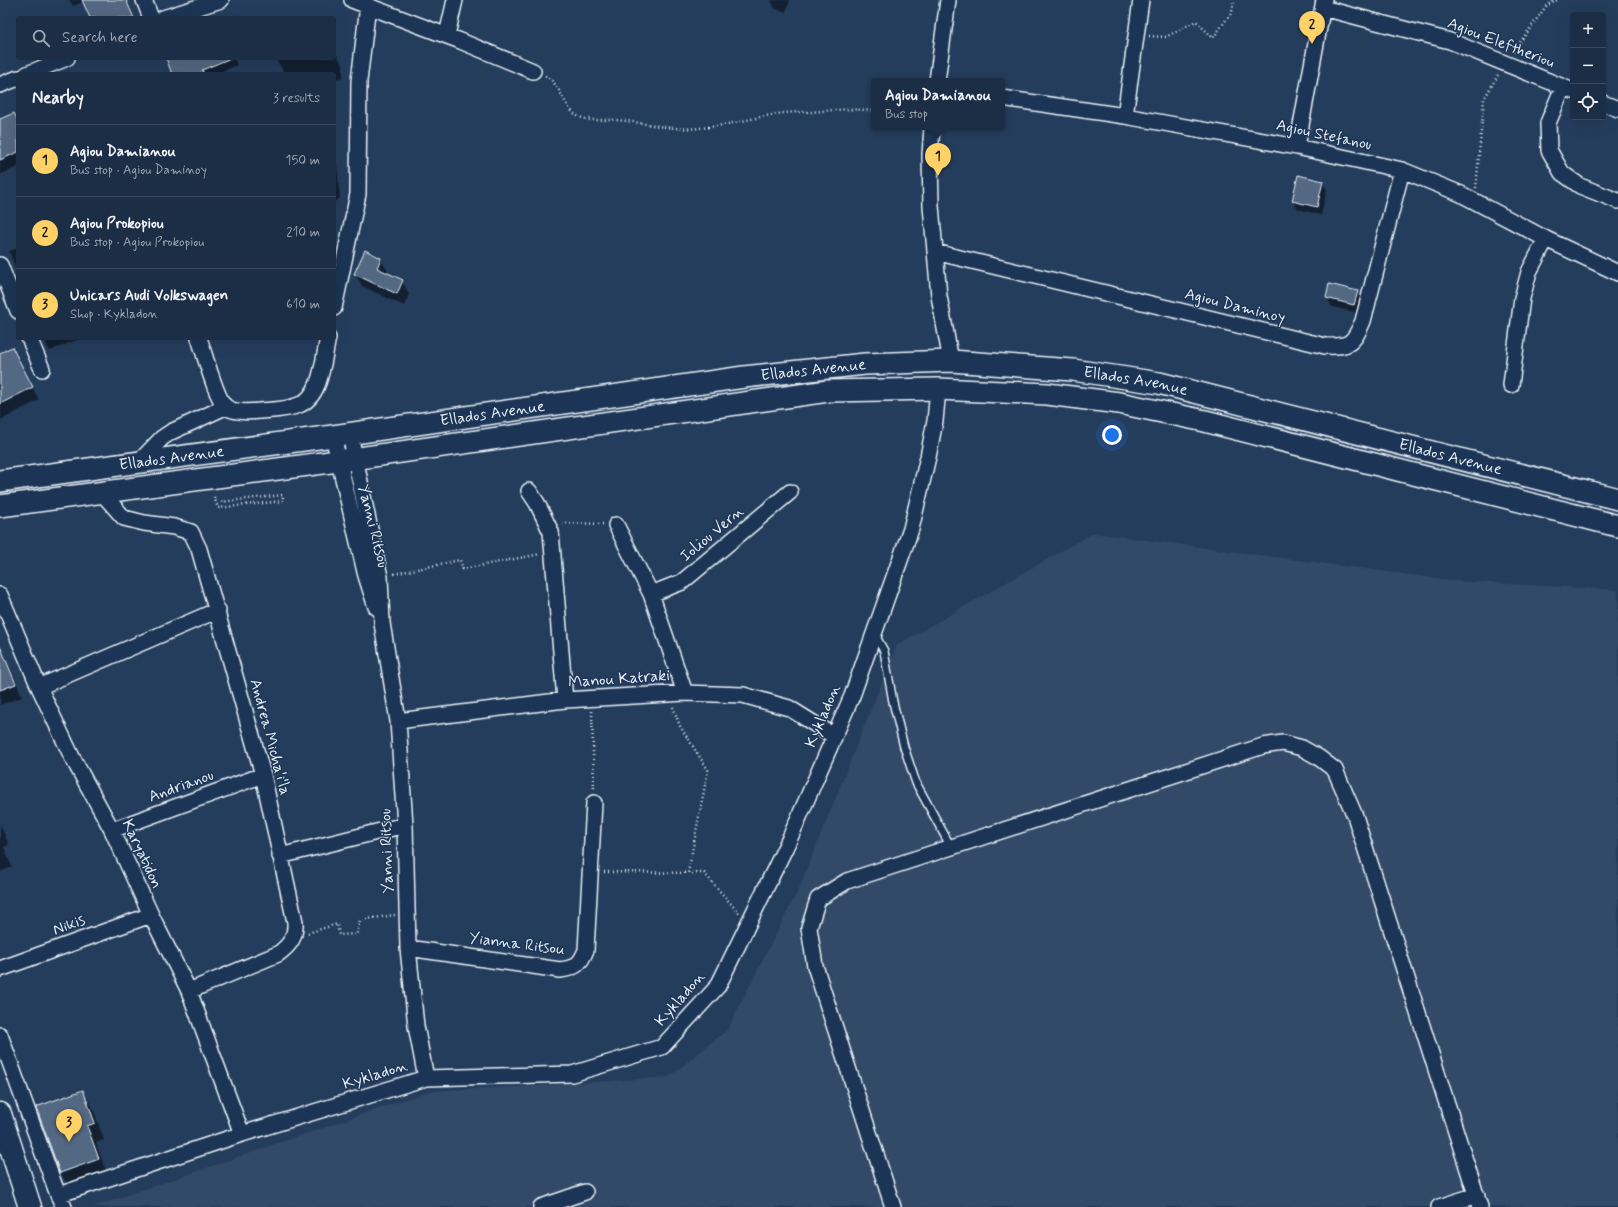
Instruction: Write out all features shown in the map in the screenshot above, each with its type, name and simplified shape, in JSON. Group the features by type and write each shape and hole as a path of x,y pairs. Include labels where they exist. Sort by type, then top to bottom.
{"highway":[{"path":"0,1114 30,1207"}],"main road":[{"name":"Ellados Avenue","path":"0,506 347,460 609,409 744,377 864,364 951,361 1073,370 1159,383 1618,499"},
{"name":"Ellados Avenue","path":"0,481 342,435 609,409 828,391 938,389 1047,394 1119,403 1204,421 1618,526"}],"street":[{"path":"144,0 150,16"},
{"path":"169,16 220,0"},
{"path":"352,0 446,35 533,71"},
{"path":"446,35 455,0"},
{"path":"1125,116 1141,0"},
{"path":"937,78 946,1"},
{"path":"1297,146 1323,4"},
{"name":"Agiou Eleftheriou","path":"1323,4 1450,41 1568,89"},
{"path":"336,298 358,194 359,81 368,5"},
{"path":"35,72 62,65"},
{"path":"0,85 16,79"},
{"path":"1568,89 1548,123 1549,150 1562,173 1580,186 1618,200"},
{"name":"Agiou Stefanou","path":"1005,98 1125,116 1297,146 1402,170 1475,202 1546,239 1618,273"},
{"path":"1606,104 1618,109"},
{"path":"932,130 930,155 931,206 939,296 951,361"},
{"name":"Agiou Daminoy","path":"935,252 1325,346 1342,347 1349,344 1356,336 1363,321 1402,170"},
{"path":"1511,385 1522,298 1529,272 1546,239"},
{"path":"0,265 4,287 16,308"},
{"path":"30,340 42,369"},
{"path":"200,340 218,398 225,407 238,411 257,412 298,406 306,402 315,389 327,340"},
{"name":"Kykladon","path":"61,1201 242,1134 426,1078 572,1074 662,1047 718,986 789,840 852,696 910,529 928,457 935,421 938,389"},
{"path":"139,462 162,438 171,432 225,407"},
{"name":"Yanni Ritsou","path":"342,435 366,576 382,623"},
{"name":"Yanni Ritsou","path":"347,460 380,577 382,623 398,721 405,825 408,948 416,1026 426,1078"},
{"path":"528,491 538,503 551,532 565,700"},
{"name":"Andrea Micha'i'la","path":"101,492 124,518 144,523 174,526 190,532 199,549 218,610 263,775 295,922 296,931 294,938"},
{"name":"Ioliou Vern","path":"652,594 682,582 790,492"},
{"path":"616,525 652,594 685,692"},
{"name":"Karyatidon","path":"0,595 39,687 72,757 112,830 151,915 189,991 242,1134"},
{"path":"39,687 218,610"},
{"name":"Manou Katraki","path":"398,721 565,700 685,692 743,695 789,708 834,736"},
{"path":"893,1207 815,966 809,928 818,899 847,881 1263,746 1283,743 1302,748 1318,757 1335,770 1355,816 1478,1201 1439,1207"},
{"name":"Andrianou","path":"112,830 263,775"},
{"name":"Yianna Ritsou","path":"408,948 560,970 570,969 577,964 582,959 586,950 594,803"},
{"path":"280,856 405,825"},
{"name":"Nikis","path":"0,969 151,915"},
{"path":"189,991 278,954 287,947 294,938"},
{"path":"0,1035 61,1201"},
{"path":"541,1207 584,1192"}],"lane":[{"path":"874,632 884,651 893,702 904,747 916,783 951,847"}],"path":[{"path":"1136,35 1166,38 1196,21 1213,38 1232,12 1234,0"},
{"path":"1475,202 1484,99 1505,64 1547,5 1557,0"},
{"path":"533,71 552,79 572,111 581,118 596,121 616,120 667,128 700,128 778,114 855,109 871,111"},
{"path":"214,497 218,508 283,501 283,495 220,502"},
{"path":"546,522 616,525"},
{"path":"380,577 460,560 463,569 552,552"},
{"path":"668,694 680,726 708,770 688,873"},
{"path":"592,698 594,803"},
{"path":"590,871 704,873 748,924"},
{"path":"294,938 337,924 339,935 357,934 360,920 407,913"}],"shaded area":[{"path":"1093,533 1457,581 1618,590 1618,1207 93,1207 430,1091 669,1077 727,1030 798,891 897,645"}],"building":[{"path":"82,0 126,0 133,16 89,16"},
{"path":"167,60 226,60 202,70 203,72 171,72"},
{"path":"14,113 16,117 16,153 0,160 0,119"},
{"path":"1298,175 1323,181 1317,207 1292,201"},
{"path":"365,250 381,258 377,268 403,280 397,294 354,274"},
{"path":"1329,284 1358,291 1354,305 1326,298"},
{"path":"12,347 33,387 0,404 0,353"},
{"path":"0,646 16,684 0,690"},
{"path":"83,1090 95,1123 87,1126 99,1159 60,1173 36,1107"}],"place":[{"name":"Agiou Prokopiou","path":"1312,44"},
{"name":"Agiou Damianou","path":"938,176"},
{"name":"Unicars Audi Volkswagen","path":"69,1142"}]}
